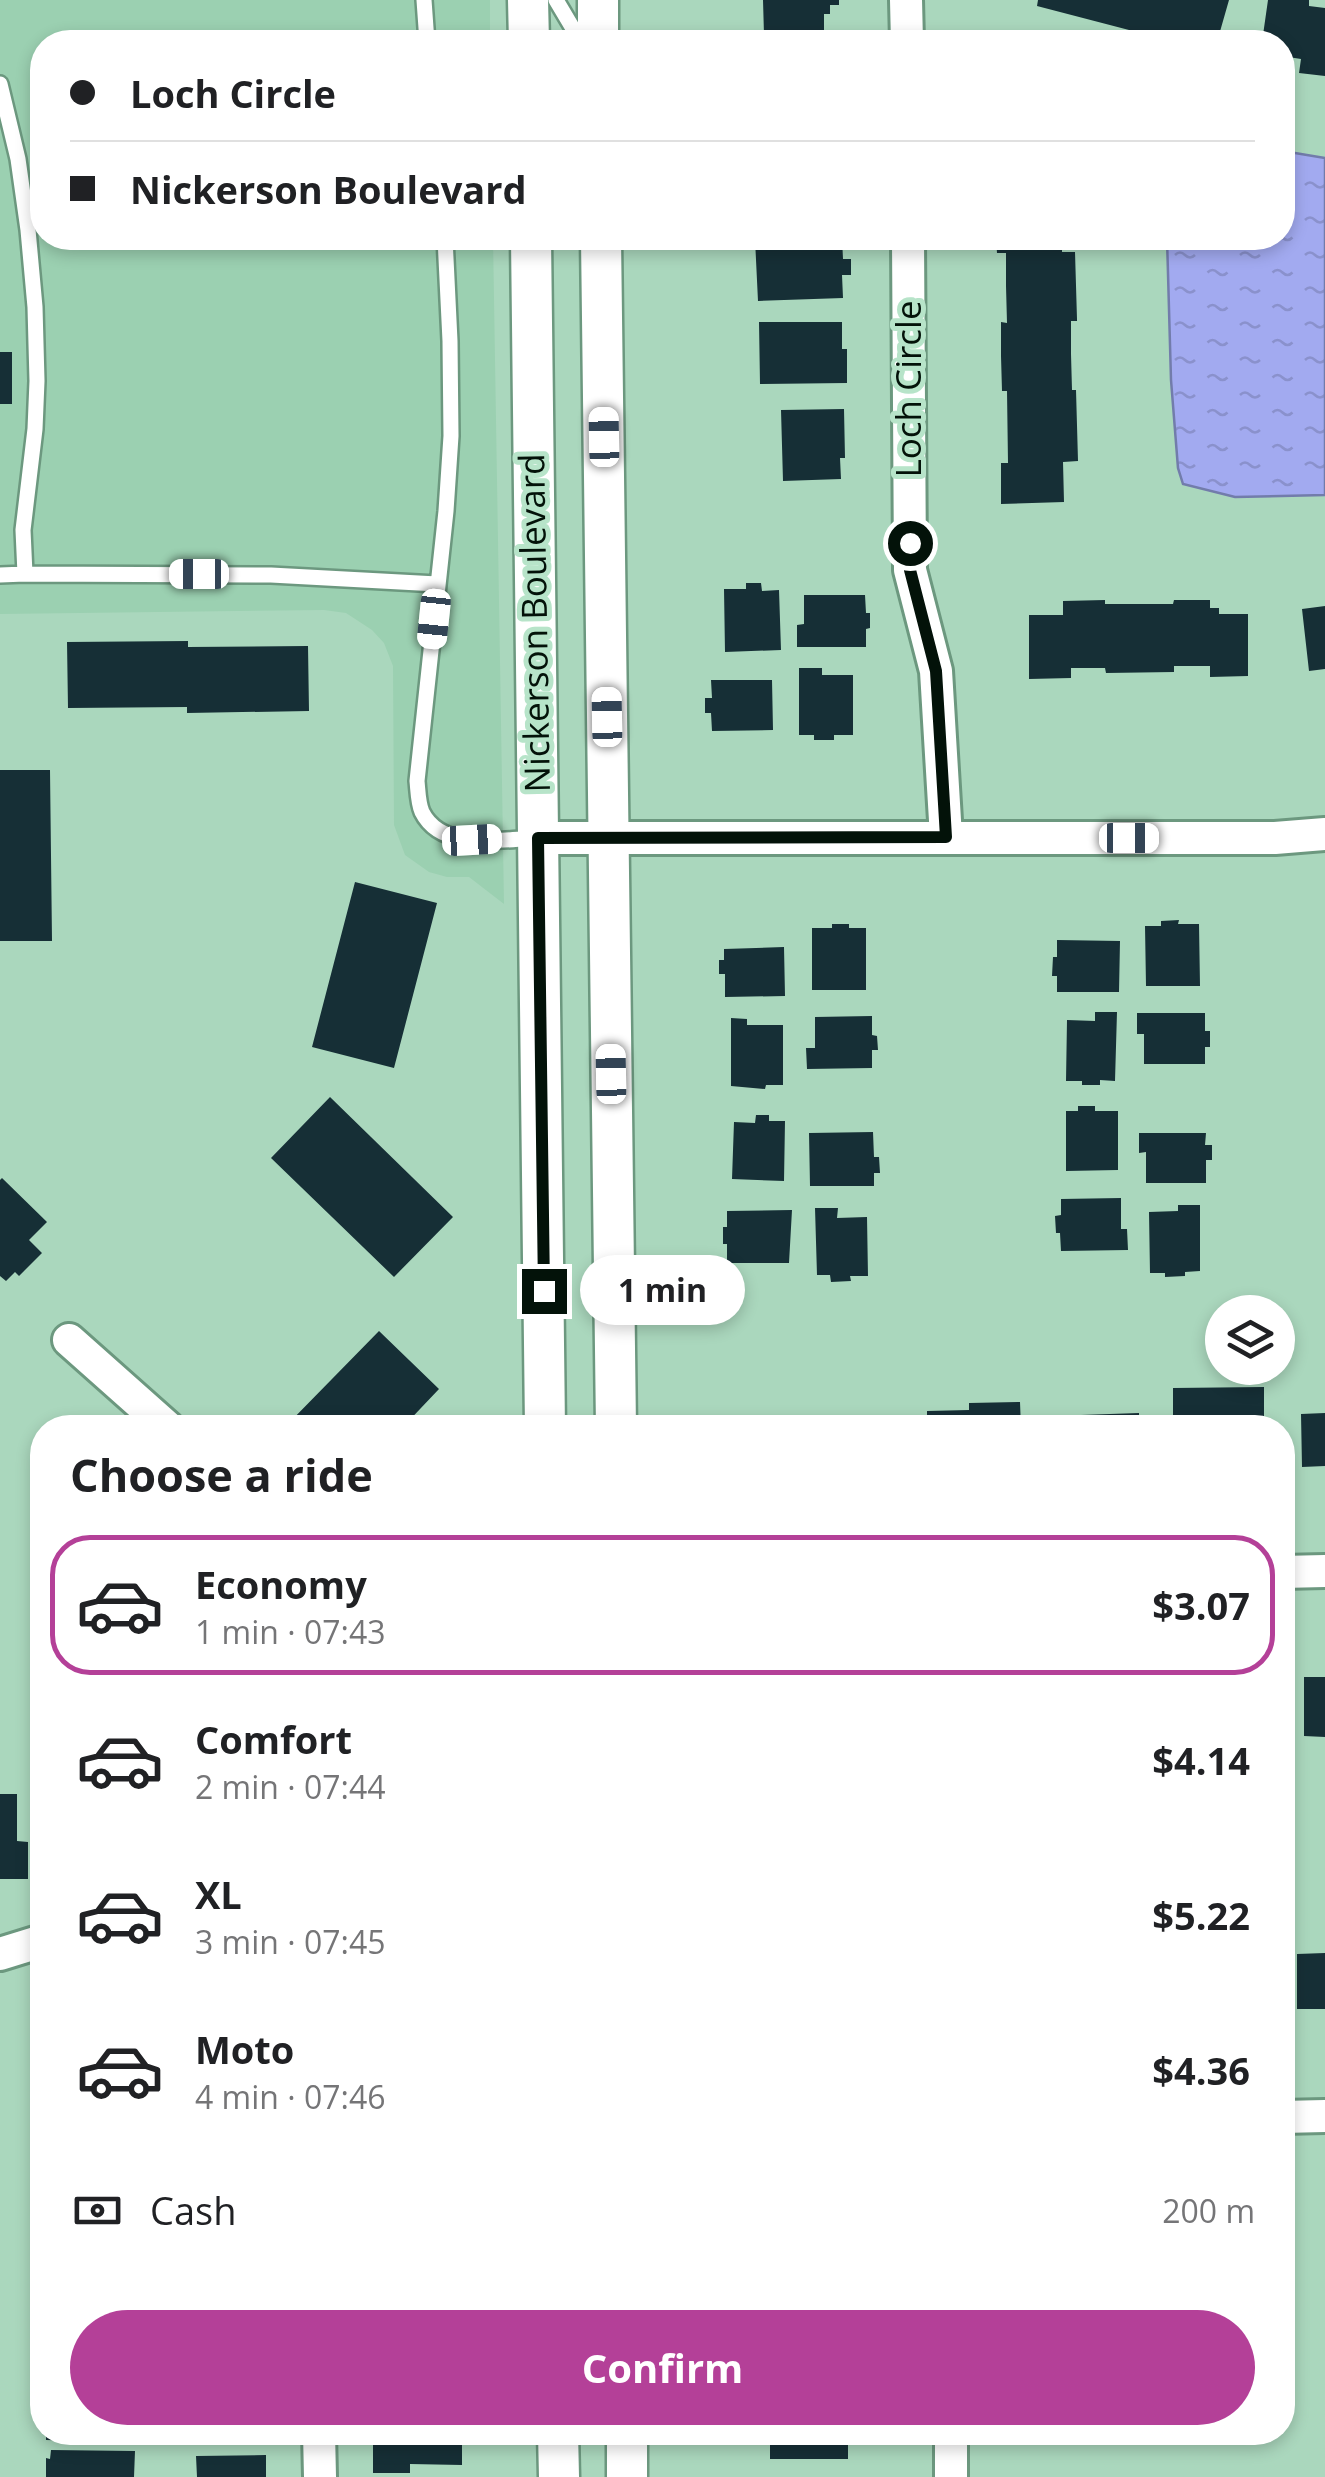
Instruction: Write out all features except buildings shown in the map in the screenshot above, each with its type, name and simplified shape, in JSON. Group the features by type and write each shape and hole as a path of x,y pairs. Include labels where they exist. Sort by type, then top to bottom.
{"street":[{"path":"528,0 529,30"},
{"path":"598,0 598,30"},
{"path":"906,0 906,30"},
{"name":"Nickerson Boulevard","path":"531,250 546,1415"},
{"name":"Nickerson Boulevard","path":"601,250 616,1415"},
{"name":"Loch Circle","path":"908,250 910,570 936,671 946,837"},
{"path":"538,838 1275,838 1325,834"},
{"path":"69,1340 153,1415"},
{"path":"1295,1572 1325,1572"},
{"path":"0,1954 30,1945"},
{"path":"1295,2117 1325,2116"},
{"path":"319,2445 320,2477"},
{"path":"558,2445 559,2477"},
{"path":"626,2445 627,2477"},
{"path":"950,2445 951,2477"}],"lane":[{"path":"424,0 426,30"},
{"path":"556,0 574,30"},
{"path":"0,84 20,173 35,307 36,413 23,530 25,574"},
{"path":"446,250 451,436 417,781 421,810 445,835 472,840 538,838"},
{"path":"0,576 271,575 438,584"}],"shaded area":[{"path":"0,0 490,0 490,30 30,30 30,250 493,250 504,904 469,877 429,872 405,855 394,825 393,666 384,643 346,613 324,610 0,614"}],"water":[{"path":"1295,153 1325,158 1325,495 1235,497 1183,484 1178,468 1167,250 1295,250"}],"route":[{"path":"544,1291 538,838 946,837 936,671 910,570 910,543"}]}
